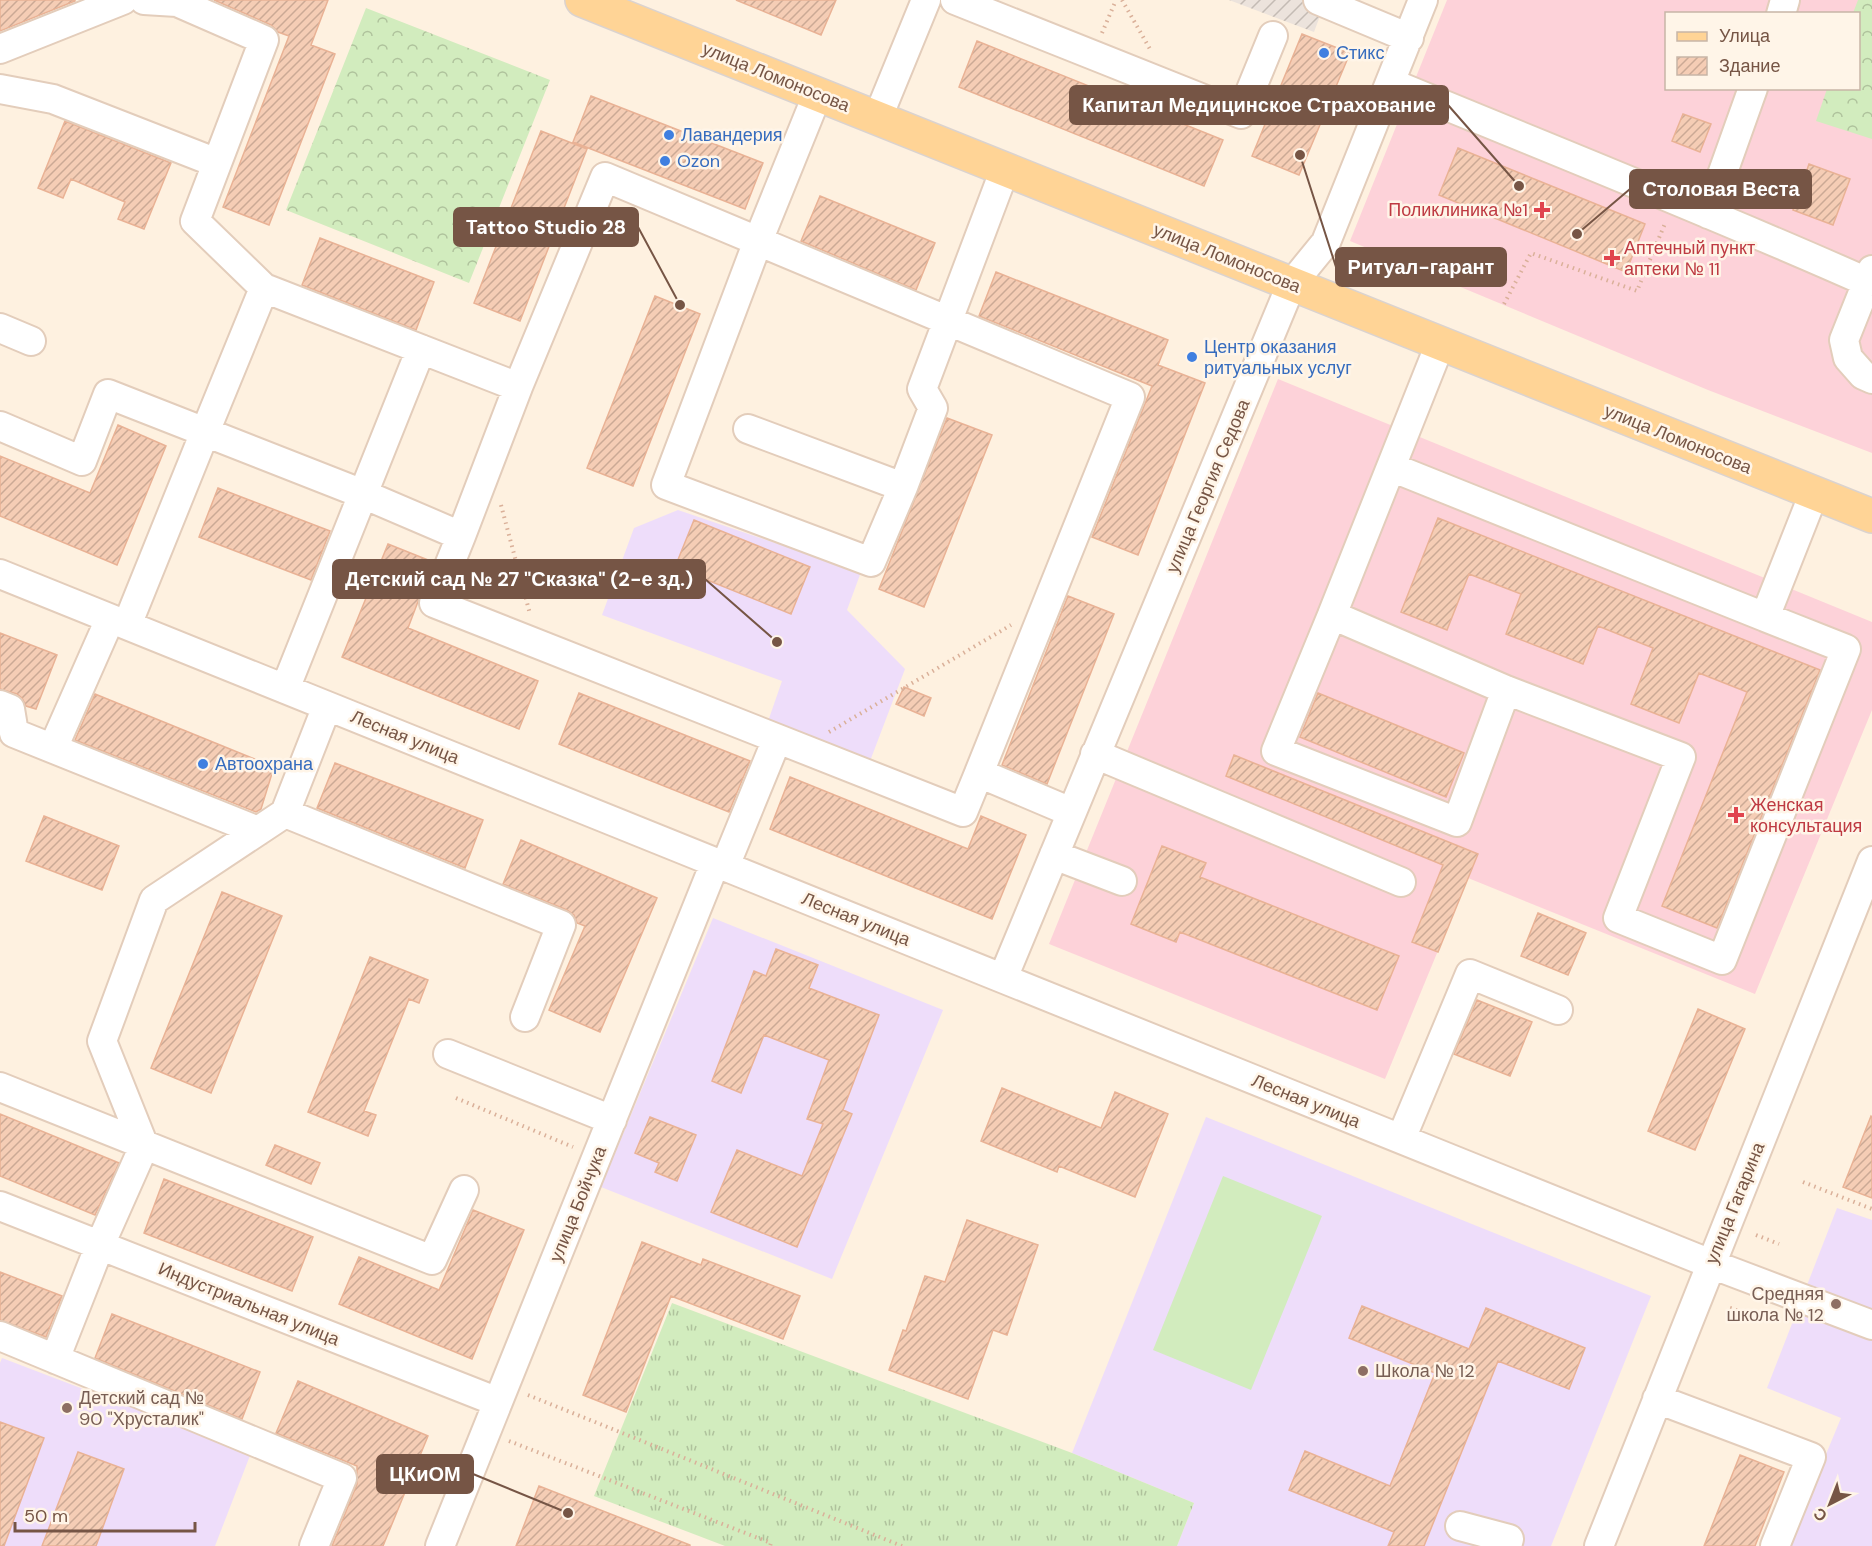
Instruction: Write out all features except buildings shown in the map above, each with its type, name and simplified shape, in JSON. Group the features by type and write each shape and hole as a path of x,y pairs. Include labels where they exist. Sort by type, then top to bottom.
{"main road":[{"name":"улица Ломоносова","path":"582,0 1872,516"}],"street":[{"path":"0,49 123,0"},
{"path":"144,0 177,1 264,40 195,221 264,288 519,387"},
{"path":"878,117 926,0"},
{"path":"955,0 1241,114 1273,36"},
{"path":"1318,0 1408,38"},
{"name":"улица Георгия Седова","path":"1003,978 1291,285 1326,242 1423,0"},
{"path":"1391,83 1708,214 1870,276 1844,340 1848,358 1863,375 1872,379"},
{"path":"0,89 52,99 217,164"},
{"path":"1708,214 1752,90"},
{"path":"818,93 758,241 666,485 871,562 933,408 922,389 1005,169"},
{"path":"605,177 948,321 1130,397 963,812 434,603 605,177"},
{"path":"53,748 118,622 205,432 264,288"},
{"path":"0,328 31,341"},
{"path":"1440,344 1276,751 1457,822 1506,690"},
{"path":"285,689 421,349"},
{"path":"0,426 82,461 108,394 363,494 461,536"},
{"path":"748,429 903,487"},
{"path":"1332,615 1506,690 1681,757 1617,918 1722,960 1846,649 1391,467"},
{"path":"1765,617 1814,493"},
{"name":"Лесная улица","path":"0,574 1711,1264 1872,1325"},
{"path":"0,705 10,709 14,733 258,831"},
{"path":"55,1359 100,1245 144,1146 102,1041 154,900 285,813 327,706"},
{"name":"улица Бойчука","path":"440,1546 612,1120 720,865 789,744"},
{"path":"1095,754 1401,882"},
{"path":"979,773 1071,812"},
{"path":"285,813 561,925 525,1017"},
{"path":"1054,855 1122,881"},
{"name":"улица Гагарина","path":"1599,1546 1872,861"},
{"path":"1401,1139 1470,974 1558,1010"},
{"path":"448,1053 612,1120"},
{"path":"0,1087 432,1260 464,1190"},
{"name":"Индустриальная улица","path":"0,1206 501,1393"},
{"path":"0,1336 342,1478 314,1546"},
{"path":"1657,1399 1811,1457 1775,1546"},
{"path":"1460,1526 1509,1539 1507,1546"}],"path":[{"path":"1093,55 1116,0"},
{"path":"1122,0 1172,87"},
{"path":"1504,304 1531,253 1637,291 1669,214"},
{"path":"490,462 538,644"},
{"path":"789,744 1048,603"},
{"path":"456,1098 574,1147"},
{"path":"1803,1182 1872,1209"},
{"path":"1756,1235 1779,1244"},
{"path":"1730,1308 1750,1315"},
{"path":"501,1393 902,1546"},
{"path":"486,1432 749,1534 771,1543 770,1546"}],"shaded area":[{"path":"1229,0 1326,0 1314,32"},
{"path":"1447,0 1872,0 1872,453 1708,390 1350,241"},
{"path":"1278,379 1872,622 1872,710 1755,994 1468,878 1385,1079 1049,944"},
{"path":"678,510 861,572 847,610 905,669 867,769 765,730 782,681 602,615 634,528"},
{"path":"713,918 943,1010 832,1279 601,1187"},
{"name":"Школа № 12","path":"1206,1117 1651,1296 1551,1546 1177,1546 1194,1503 1072,1453"},
{"name":"Средняя школа № 12","path":"1837,1208 1872,1220 1872,1546 1788,1546 1841,1418 1767,1388"},
{"name":"Детский сад № 90 \"Хрусталик\"","path":"2,1358 251,1453 215,1546 0,1546 0,1363"}],"green space":[{"path":"1858,0 1872,0 1872,139 1816,121 1827,90 1860,90 1860,12 1853,12"},
{"path":"366,8 550,80 469,283 286,210"},
{"path":"1223,1176 1322,1216 1251,1390 1153,1350"},
{"path":"672,1303 1072,1453 1194,1503 1177,1546 725,1546 594,1496"}],"place":[{"name":"Стикс","path":"1324,53"},
{"name":"Лавандерия","path":"669,135"},
{"name":"Ритуал-гарант","path":"1300,155"},
{"name":"Ozon","path":"665,161"},
{"name":"Капитал Медицинское Страхование","path":"1519,186"},
{"name":"Поликлиника №1","path":"1542,210"},
{"name":"Столовая Веста","path":"1577,234"},
{"name":"Аптечный пункт аптеки № 11","path":"1612,258"},
{"name":"Tattoo Studio 28","path":"680,305"},
{"name":"Центр оказания ритуальных услуг","path":"1192,357"},
{"name":"Детский сад № 27 \"Сказка\" (2-е зд.)","path":"777,642"},
{"name":"Автоохрана","path":"203,764"},
{"name":"Женская консультация","path":"1736,815"},
{"name":"Средняя школа № 12","path":"1836,1304"},
{"name":"Школа № 12","path":"1363,1371"},
{"name":"Детский сад № 90 \"Хрусталик\"","path":"67,1408"},
{"name":"ЦКиОМ","path":"568,1513"}]}
